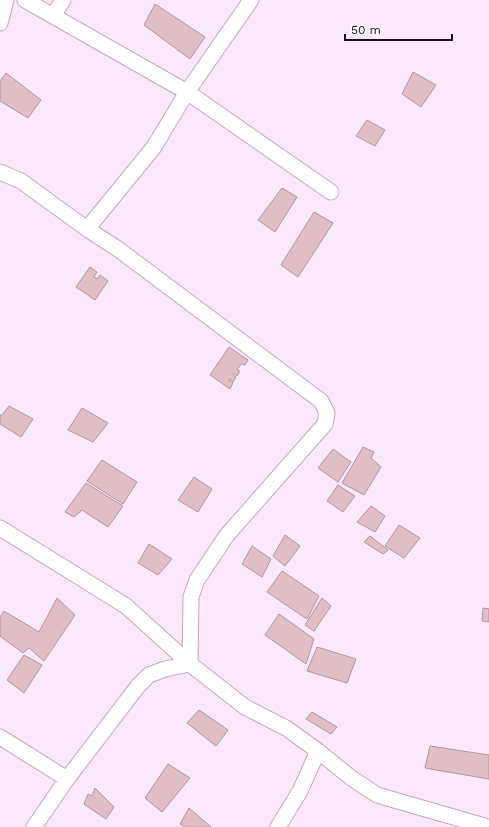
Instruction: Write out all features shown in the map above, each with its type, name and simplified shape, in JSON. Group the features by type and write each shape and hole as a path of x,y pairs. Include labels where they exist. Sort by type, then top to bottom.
{"street":[{"path":"0,23 6,0"},
{"path":"25,0 187,92 331,192"},
{"path":"53,16 63,0"},
{"path":"87,229 154,147 187,92 251,0"},
{"path":"0,172 21,180 87,229 118,249 321,402 327,413 325,424 227,535 197,580 191,597 190,664"},
{"path":"0,528 126,606 190,664 245,707 286,728 318,750 350,777 377,795 488,827"},
{"path":"34,827 67,779 138,686 149,675 164,669 190,664"},
{"path":"0,737 67,779"},
{"path":"278,827 300,791 318,750"}],"building":[{"path":"155,4 205,37 190,59 144,25"},
{"path":"413,72 436,85 421,107 402,94"},
{"path":"6,73 41,100 28,118 0,101 0,81"},
{"path":"367,120 385,130 375,146 356,136"},
{"path":"282,188 297,197 275,232 258,220"},
{"path":"314,212 333,223 298,277 281,265"},
{"path":"90,267 97,272 94,277 97,279 100,275 108,281 95,300 76,287"},
{"path":"229,347 248,360 245,365 241,364 237,370 240,371 237,376 234,373 233,375 236,377 233,382 230,379 229,381 233,383 230,389 210,375"},
{"path":"9,406 33,419 21,437 0,424 0,415 2,415"},
{"path":"82,408 108,423 93,442 68,430"},
{"path":"363,447 374,452 371,458 381,467 364,495 342,483"},
{"path":"333,449 351,462 338,482 318,468"},
{"path":"102,460 137,482 123,504 87,481"},
{"path":"194,477 212,489 198,512 178,500"},
{"path":"86,483 123,506 108,527 82,510 74,517 65,512"},
{"path":"338,485 355,496 343,512 327,501"},
{"path":"371,506 385,516 375,532 357,522"},
{"path":"399,525 420,538 404,558 385,546"},
{"path":"285,535 300,546 285,566 273,556"},
{"path":"370,536 388,550 383,554 364,542"},
{"path":"149,544 172,559 158,575 138,563"},
{"path":"252,546 271,559 262,577 242,564"},
{"path":"282,571 319,596 307,619 267,592"},
{"path":"57,598 75,615 44,661 29,648 23,653 0,636 0,617 4,611 39,632"},
{"path":"322,598 331,606 314,631 305,625"},
{"path":"483,608 489,609 489,622 482,621"},
{"path":"279,614 314,639 306,664 265,635"},
{"path":"317,647 356,659 347,683 307,671"},
{"path":"24,655 42,665 24,693 7,680"},
{"path":"199,710 228,730 216,746 187,723"},
{"path":"312,712 337,727 331,734 306,719"},
{"path":"430,746 489,755 489,779 425,768"},
{"path":"168,764 190,778 162,812 145,798"},
{"path":"95,788 114,807 106,819 84,804 88,794 92,796"},
{"path":"189,808 211,827 185,827 180,824"}]}
